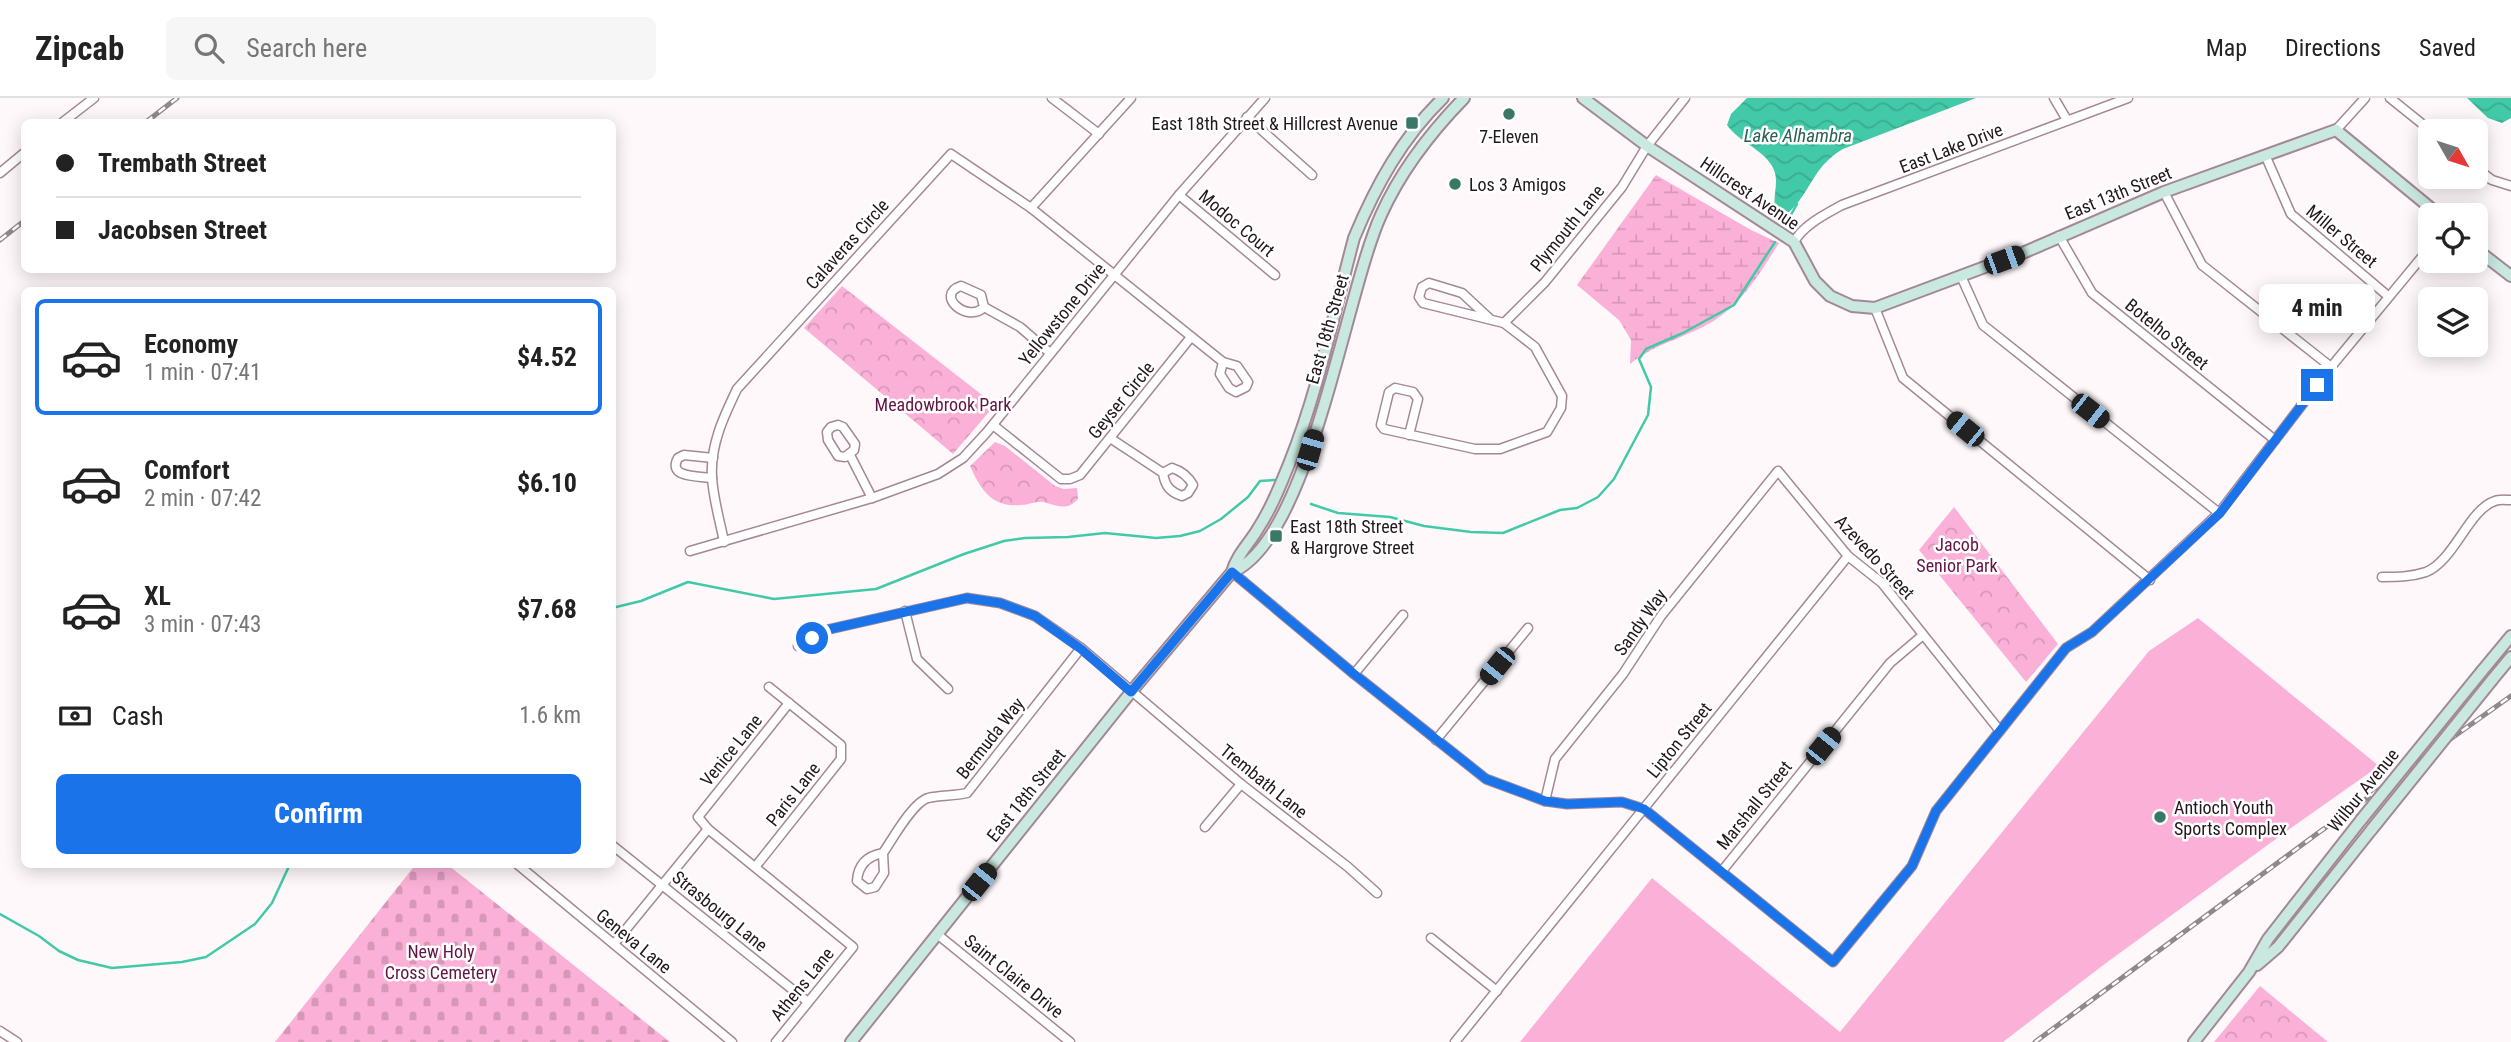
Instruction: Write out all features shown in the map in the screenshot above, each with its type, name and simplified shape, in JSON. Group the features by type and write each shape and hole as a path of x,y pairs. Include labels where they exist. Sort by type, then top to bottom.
{"main road":[{"name":"East 18th Street","path":"851,1042 1131,692 1232,572 1236,558 1272,506 1304,424 1354,238 1366,209 1386,169 1443,98"},
{"name":"East 18th Street","path":"1232,572 1246,566 1266,540 1289,505 1304,471 1365,259 1381,215 1418,151 1436,126 1464,98"},
{"name":"Hillcrest Avenue","path":"1583,98 1647,146 1794,242 1815,281 1830,296 1852,306 1875,308"},
{"name":"East 13th Street","path":"1875,308 2025,252 2164,192 2336,131"},
{"path":"2336,131 2425,203"},
{"path":"2488,258 2511,276"},
{"name":"Wilbur Avenue","path":"2194,1042 2249,972 2268,939 2511,636"},
{"name":"Wilbur Avenue","path":"2249,972 2278,947 2511,657"}],"street":[{"path":"67,119 94,98"},
{"path":"1052,98 1099,134"},
{"path":"1031,208 1131,98"},
{"name":"Yellowstone Drive","path":"690,551 872,498 938,474 963,458 993,425 1179,195 1265,98"},
{"name":"Plymouth Lane","path":"1504,323 1545,282 1622,187 1647,146 1685,98"},
{"path":"2054,98 2067,120"},
{"name":"East Lake Drive","path":"1794,242 1796,237 1818,218 1842,205 2128,98"},
{"name":"East 13th Street","path":"2336,131 2365,98"},
{"path":"2390,98 2418,121"},
{"path":"1247,117 1312,175"},
{"name":"Calaveras Circle","path":"724,542 712,478 713,458 723,419 737,389 951,154 1031,208 1114,276"},
{"path":"0,173 21,156"},
{"name":"Miller Street","path":"2266,157 2291,214 2388,296"},
{"path":"2488,177 2511,186"},
{"path":"2164,192 2202,265 2331,367"},
{"name":"Modoc Court","path":"1179,195 1275,275"},
{"name":"Botelho Street","path":"2059,236 2092,293 2275,440"},
{"path":"1232,572 1486,779 1545,801 1567,804 1622,802 1644,809 1833,962 1912,866 1936,811 2066,648 2092,632 2220,513 2331,367 2418,261"},
{"path":"1114,276 1223,362"},
{"path":"1961,276 1983,326 2220,513"},
{"path":"1409,435 1418,399 1413,392 1395,388 1389,391 1381,425 1384,429 1409,435 1475,450 1500,449 1547,432 1561,408 1562,396 1535,347 1504,323 1423,303 1419,297 1422,287 1429,283 1462,293 1490,319"},
{"path":"984,307 1020,327 1050,353"},
{"path":"1875,308 1903,379 2150,580"},
{"name":"Geyser Circle","path":"993,425 1061,478 1070,479 1080,475 1191,337"},
{"path":"1111,438 1163,473"},
{"path":"712,478 681,475 675,464 678,458 684,455 713,458"},
{"path":"850,455 872,498"},
{"name":"Azevedo Street","path":"1778,471 1848,556 1882,583 2000,731"},
{"name":"Sandy Way","path":"1545,801 1555,759 1623,674 1661,616 1778,471"},
{"path":"2382,577 2406,577 2428,571 2447,554 2484,506 2496,500 2511,500"},
{"name":"Lipton Street","path":"1455,1042 1848,556"},
{"name":"Trembath Lane","path":"798,646 826,630 967,598 1000,603 1035,616 1081,649 1241,784 1340,860 1377,893"},
{"path":"905,611 917,659 948,689"},
{"path":"1354,674 1403,615"},
{"path":"1436,740 1528,628"},
{"name":"Marshall Street","path":"1722,871 1890,663 1923,635"},
{"name":"Bermuda Way","path":"883,853 864,861 857,873 857,881 867,889 875,887 884,873 883,853 916,807 926,798 952,797 967,793 1081,649"},
{"name":"Paris Lane","path":"756,866 841,759 841,745 769,687"},
{"name":"Venice Lane","path":"708,829 698,817 789,703"},
{"path":"1205,827 1241,784"},
{"path":"614,944 708,829 756,866"},
{"name":"Strasbourg Lane","path":"616,848 808,1002"},
{"name":"Athens Lane","path":"756,866 853,947 776,1042"},
{"name":"Geneva Lane","path":"522,868 732,1042"},
{"name":"Saint Claire Drive","path":"937,934 1070,1042"},
{"path":"1431,938 1497,991"},
{"path":"0,1031 17,1042"}],"green space":[{"path":"1656,175 1751,230 1779,243 1747,291 1716,320 1657,347 1630,364 1631,340 1619,320 1577,285"},
{"name":"Meadowbrook Park","path":"842,286 995,405 953,454 804,328"},
{"name":"Meadowbrook Park","path":"995,442 1005,446 1055,486 1064,489 1077,488 1078,499 1065,506 1040,502 1011,505 1002,504 989,496 970,466"},
{"name":"Jacob Senior Park","path":"1954,507 2058,644 2026,682 1919,550"},
{"name":"Antioch Youth Sports Complex","path":"2198,618 2379,766 2102,966 2003,1042 1520,1042 1652,878 1840,1032 2149,651"},
{"name":"New Holy Cross Cemetery","path":"413,868 452,868 670,1042 275,1042"},
{"path":"2260,986 2328,1042 2214,1042"}],"water":[{"name":"Lake Alhambra","path":"1747,98 1976,98 1843,149 1824,164 1787,214 1781,213 1775,207 1776,177 1772,165 1727,125 1731,114"},
{"path":"2467,98 2511,98 2511,118 2502,123 2488,118"}],"waterway":[{"path":"1787,222 1797,204"},
{"path":"1311,504 1338,513 1390,517 1424,526 1503,533 1560,510 1577,508 1598,497 1614,479 1648,415 1651,387 1639,359 1646,349 1683,333 1734,305 1775,242"},
{"path":"616,607 641,601 688,582 774,599 876,589 964,554 1004,541 1025,538 1105,533 1156,538 1180,536 1200,531 1221,519 1248,497 1260,481 1274,480"},
{"path":"0,914 78,960 112,968 182,962 206,957 255,924 272,903 288,868"}],"railway":[{"path":"150,119 177,98"},
{"path":"0,240 21,223"},
{"path":"2035,1042 2318,833 2511,696"}],"place":[{"name":"7-Eleven","path":"1509,114"},
{"name":"East 18th Street & Hillcrest Avenue","path":"1412,123"},
{"name":"Los 3 Amigos","path":"1455,184"},
{"name":"East 18th Street & Hargrove Street","path":"1276,536"},
{"name":"Antioch Youth Sports Complex","path":"2160,817"}],"route":[{"path":"812,638 826,630 967,598 1000,603 1035,616 1081,649 1131,692 1232,572 1486,779 1545,801 1567,804 1622,802 1644,809 1833,962 1912,866 1936,811 2066,648 2092,632 2220,513 2317,385"}]}
